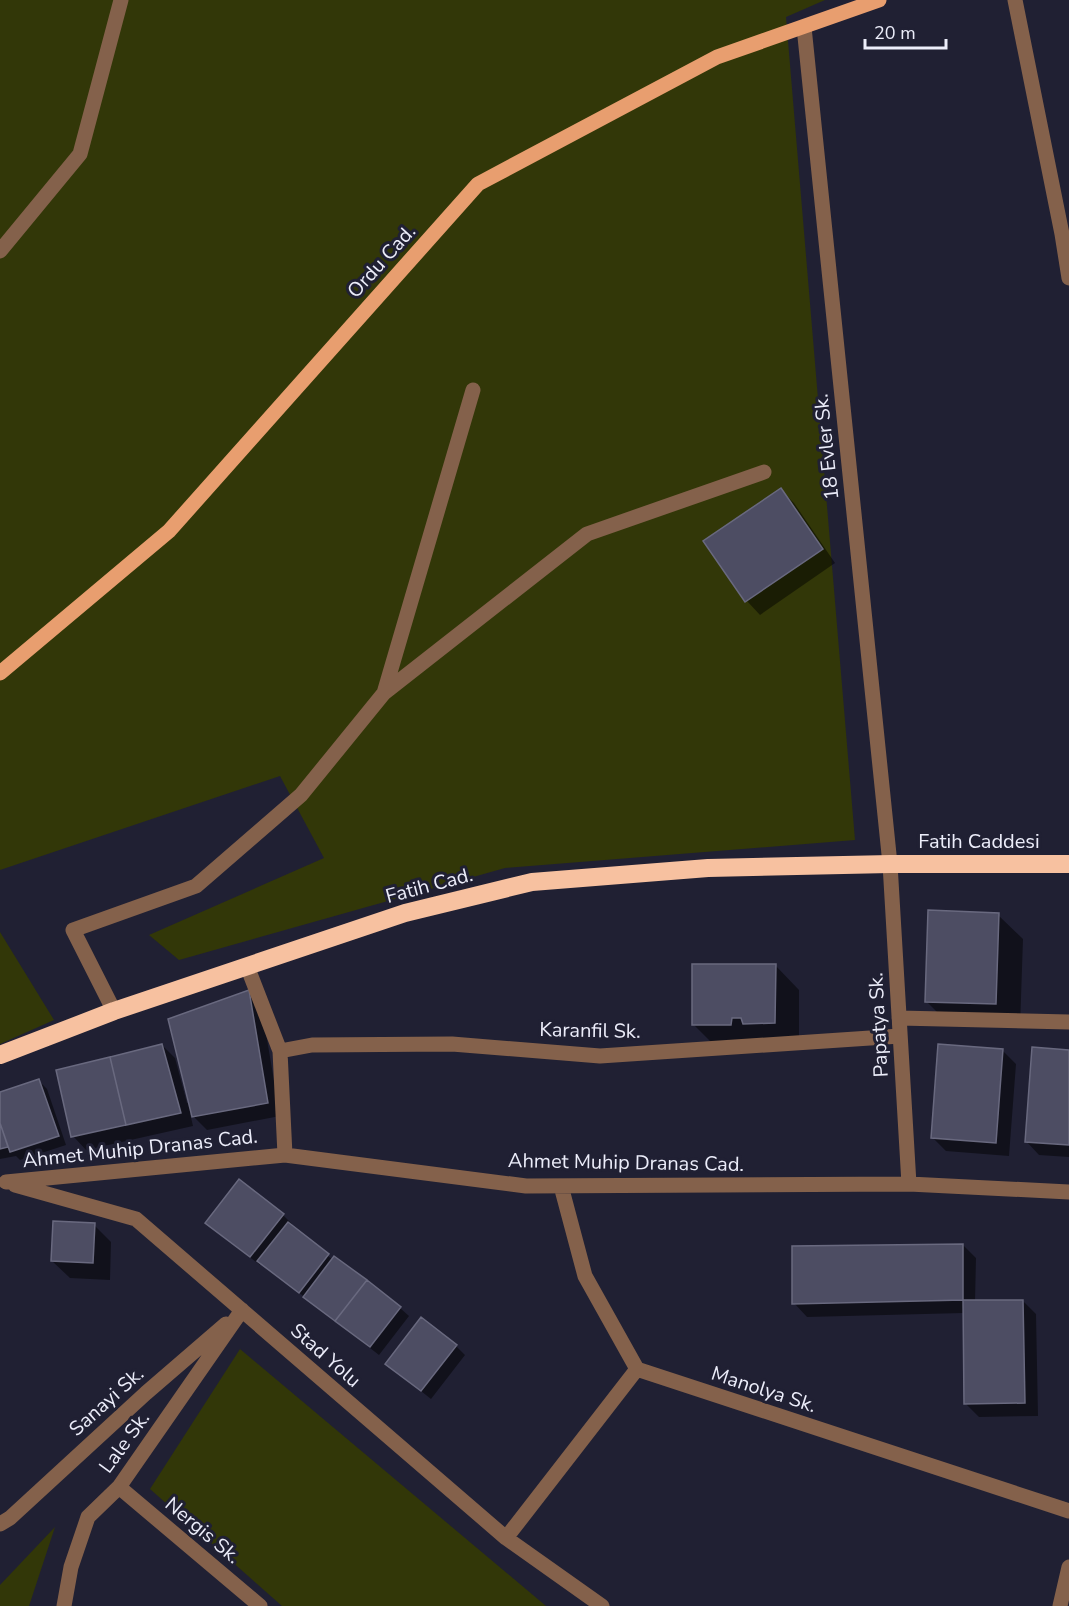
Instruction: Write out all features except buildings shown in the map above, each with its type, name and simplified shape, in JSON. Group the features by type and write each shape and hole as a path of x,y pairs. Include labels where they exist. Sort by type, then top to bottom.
{"highway":[{"name":"Fatih Caddesi","path":"890,864 1069,864"},
{"name":"Fatih Cad.","path":"0,1055 114,1011 405,913 532,882 708,868 890,864"}],"main road":[{"name":"Ordu Cad.","path":"0,673 169,531 478,184 717,57 879,0"}],"street":[{"path":"0,251 80,154 121,0"},
{"path":"1015,0 1066,234 1069,278"},
{"name":"18 Evler Sk.","path":"804,27 890,864"},
{"path":"384,693 473,390"},
{"path":"114,1011 73,930 196,886 301,795 384,693 587,534 764,472"},
{"name":"Papatya Sk.","path":"890,864 909,1184"},
{"path":"247,966 280,1051 285,1155"},
{"path":"899,1018 1069,1022"},
{"name":"Karanfil Sk.","path":"280,1051 312,1045 452,1044 600,1056 900,1036"},
{"name":"Ahmet Muhip Dranas Cad.","path":"3,1182 285,1155 526,1186 909,1184 1069,1192"},
{"name":"Stad Yolu","path":"3,1182 136,1219 506,1538 602,1606"},
{"path":"506,1538 637,1369 585,1276 561,1186"},
{"name":"Lale Sk.","path":"64,1606 71,1567 88,1517 119,1487 242,1310"},
{"name":"Sanayi Sk.","path":"3,1523 146,1393 242,1310"},
{"name":"Manolya Sk.","path":"637,1369 1069,1511"},
{"name":"Nergis Sk.","path":"119,1487 260,1606"},
{"path":"1060,1606 1069,1567"}],"green space":[{"path":"0,0 825,0 786,17 855,840 505,868 179,960 149,935 324,858 280,776 0,870"},
{"path":"0,932 54,1020 0,1044"},
{"path":"240,1349 546,1606 282,1606 150,1489"},
{"path":"55,1527 29,1606 0,1606 0,1585"}]}
